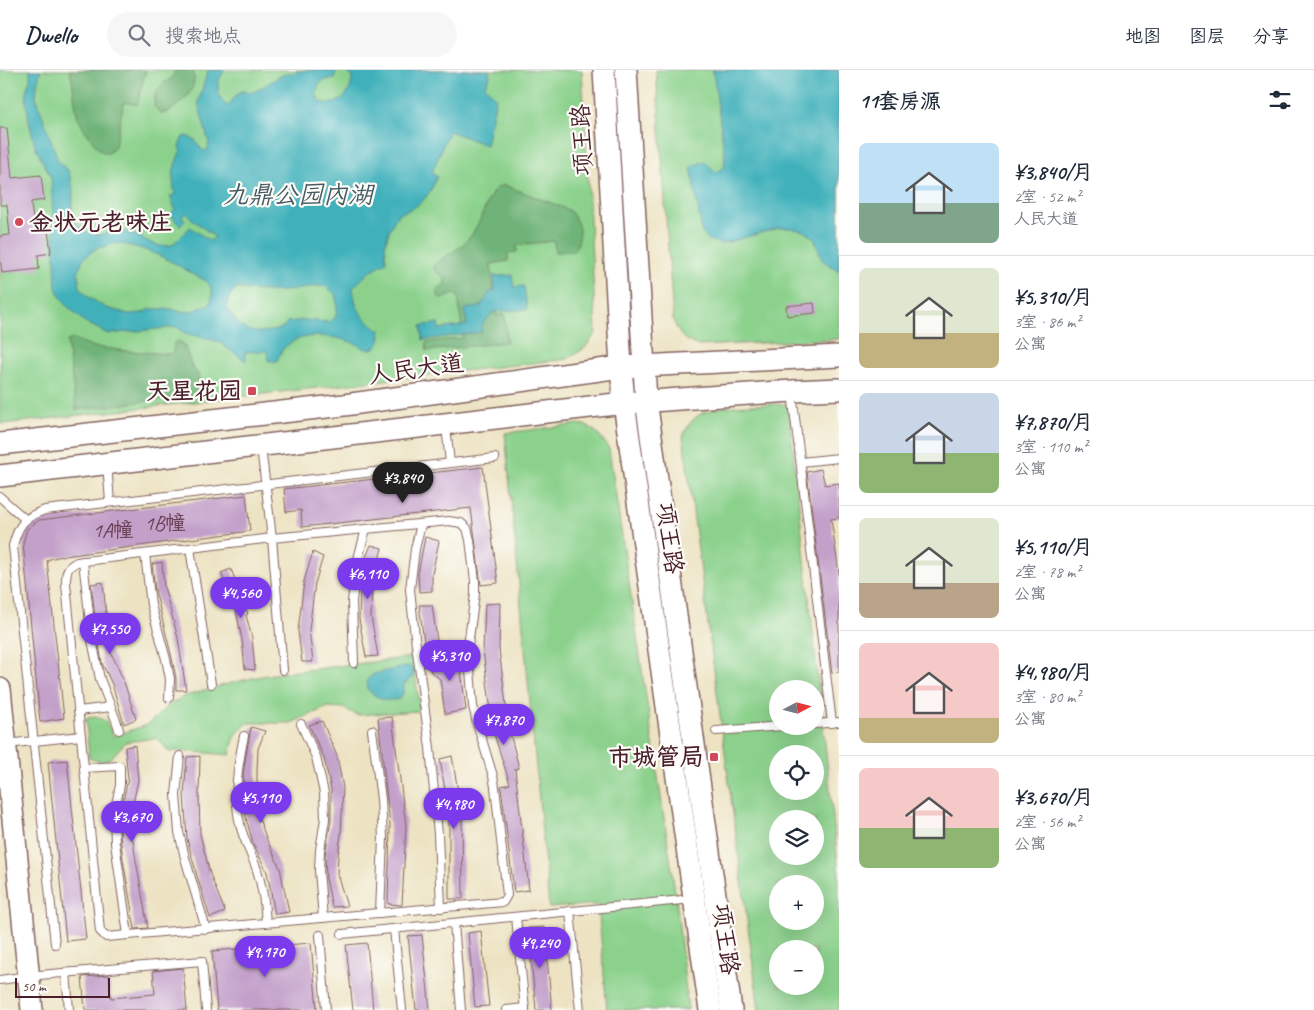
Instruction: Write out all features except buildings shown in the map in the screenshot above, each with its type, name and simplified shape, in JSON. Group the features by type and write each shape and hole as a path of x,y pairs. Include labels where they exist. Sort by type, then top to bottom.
{"main road":[{"name":"项王路","path":"604,70 624,402 710,1010"},
{"name":"项王路","path":"626,70 646,400 731,1010"},
{"name":"人民大道","path":"0,444 344,405 621,367 839,356"},
{"path":"0,476 624,402 839,389"},
{"path":"0,689 6,744 5,798 32,1010"}],"lane":[{"path":"792,391 836,722"},
{"path":"446,424 450,463"},
{"path":"261,445 284,670"},
{"path":"55,944 13,546 16,534 26,520 35,513 45,510 496,458"},
{"path":"801,462 839,458"},
{"path":"106,463 110,502"},
{"path":"0,497 26,520"},
{"path":"448,521 461,523 467,528 475,581 468,646 473,706 493,776 507,895 503,902 106,937 100,931 78,712 67,594 66,573 70,565 83,561 272,538 366,529 448,521"},
{"path":"421,524 415,550 410,589 430,748 438,834 441,908"},
{"path":"354,662 352,602 356,566 366,529"},
{"path":"190,548 211,684"},
{"path":"145,554 151,605 170,679 169,698"},
{"path":"83,561 92,640 100,679 119,730"},
{"path":"78,712 111,707"},
{"path":"301,724 316,757 324,793 325,819 319,870 323,918"},
{"path":"716,731 769,727"},
{"path":"372,730 381,799 383,838 380,913"},
{"path":"6,744 81,736"},
{"path":"244,736 238,762 236,795 240,824 258,871 265,900 266,923"},
{"path":"180,756 176,795 179,832 206,929"},
{"path":"84,768 120,766 120,785 114,814 115,844 128,935"},
{"path":"342,934 694,899"},
{"path":"570,912 580,1010"},
{"path":"506,1010 525,1009 516,917"},
{"path":"454,923 462,1010"},
{"path":"394,929 402,1010"},
{"path":"320,935 326,1010"},
{"path":"0,980 66,972 202,961 206,1010"},
{"path":"66,972 69,1010"}],"green space":[{"path":"0,70 582,70 596,333 585,348 568,359 3,424 0,422"},
{"path":"69,70 146,70 137,105 124,102 115,146 109,153 99,149 81,123 77,114"},
{"path":"176,70 193,70 194,82 190,92 183,100 167,112 160,113 154,106 155,95 164,83 171,79"},
{"path":"656,70 839,70 839,339 699,346 689,342 680,334 673,320"},
{"path":"504,185 569,210 578,225 579,240 577,246 574,251 555,252 554,241 517,245 517,252 508,253 508,261 491,264 496,315 505,314 507,342 427,351 426,342 463,338 458,296 455,294 442,299 438,296 437,289 444,285 445,282 442,276 434,269 435,264 461,246 470,237 493,192 498,187"},
{"path":"73,339 95,347 169,354 173,353 174,343 179,341 184,345 192,367 198,374 200,384 196,395 76,410 67,341"},
{"path":"788,404 818,680 769,680 769,735 824,735 839,873 839,1010 759,1010 683,436 694,419 708,411 718,408"},
{"path":"578,424 593,429 609,449 676,898 688,1010 607,1010 598,904 549,908 505,433"},
{"path":"413,657 420,711 357,715 343,708 328,707 291,723 248,723 235,735 230,755 180,751 169,752 157,738 126,742 107,760 102,761 89,758 86,718 96,717 106,721 113,736 147,725 170,704 185,696 231,683 266,675"}],"water":[{"name":"九鼎公园内湖","path":"30,70 41,70 37,84 36,96 38,105 59,163 68,170 71,179 73,190 72,214 76,223 89,233 102,235 118,229 160,246 172,245 190,227 210,241 215,237 186,213 182,216 185,220 180,226 170,214 175,209 170,196 175,195 174,172 181,150 179,146 183,137 187,136 195,140 203,151 208,149 209,143 198,103 208,70 225,70 219,80 218,88 219,95 228,106 238,93 243,91 254,92 282,75 306,70 338,70 335,78 325,80 319,84 316,93 319,101 326,103 337,102 346,95 352,77 347,70 489,70 490,76 485,86 496,98 486,145 449,131 432,173 437,176 431,190 418,205 398,214 390,228 385,245 386,262 369,272 353,288 361,313 380,330 381,337 378,346 366,349 344,340 321,336 310,337 289,343 277,361 268,361 267,351 245,352 246,361 217,341 185,333 177,327 108,334 85,322 67,306 56,287 51,178 36,149 30,126 26,101 27,88 30,81","holes":["117,243 137,247 155,254 205,280 212,290 210,304 192,311 181,312 172,309 150,309 142,313 129,314 106,308 87,296 80,287 78,272 83,259 95,249","326,286 335,294 337,304 336,317 329,322 304,320 287,322 284,327 279,329 253,332 240,325 227,306 231,294 236,288 280,291"]},
{"path":"713,70 839,70 839,271 822,260 814,238 804,231 779,228 721,244 709,240 702,233 691,167 704,161 716,172 724,167 725,158"},
{"path":"512,275 514,287 524,286 527,309 493,312 481,326 482,332 423,340 421,326 438,323 439,329 467,325 465,309 480,307 490,292 495,291 494,276"},
{"path":"409,666 414,670 413,677 404,684 403,693 399,699 382,699 368,690 367,680 373,674"}],"place":[{"name":"金状元老味庄","path":"19,222"},
{"name":"天星花园","path":"252,391"},
{"name":"市城管局","path":"714,757"}]}
